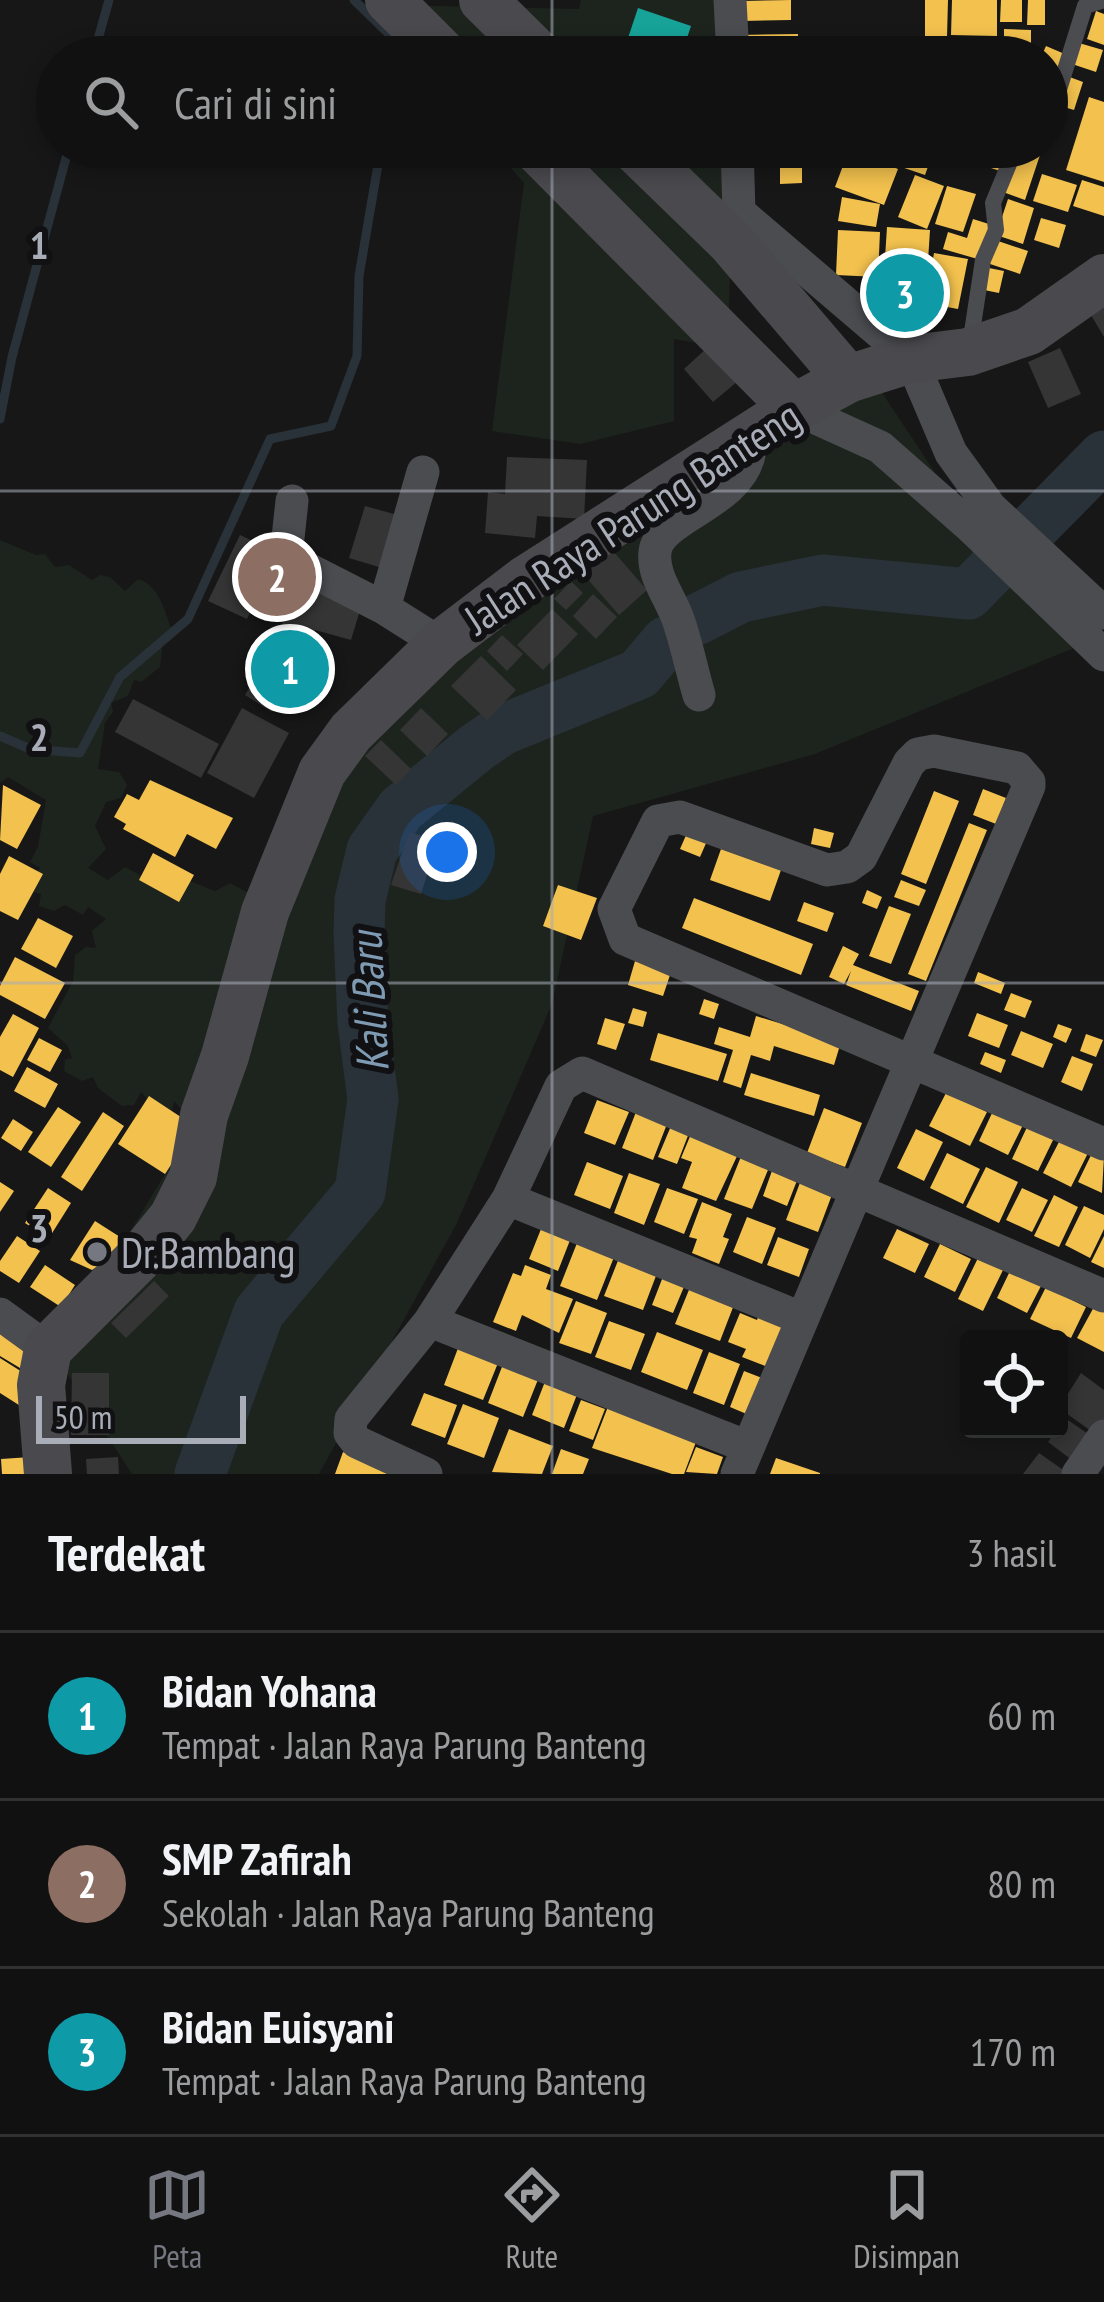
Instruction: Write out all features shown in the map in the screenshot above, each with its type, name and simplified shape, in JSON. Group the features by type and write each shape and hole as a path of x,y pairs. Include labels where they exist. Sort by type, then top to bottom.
{"street":[{"path":"389,0 425,36"},
{"path":"483,0 520,36"},
{"path":"730,0 732,36"},
{"path":"556,168 794,408 880,447 981,517 1046,579 1104,655"},
{"path":"661,168 911,358 981,517"},
{"path":"736,168 735,227 848,379"},
{"name":"Jalan Raya Parung Banteng","path":"48,1349 144,1253 173,1217 193,1177 204,1114 265,912 300,818 322,772 351,732 441,644 552,560 794,408 848,379 911,358 968,352 1029,331 1104,278"},
{"path":"699,695 679,620 656,571 655,548 661,535 742,477 749,455 739,442"},
{"path":"384,608 423,472"},
{"path":"292,502 287,547 294,562 384,608 441,644"},
{"path":"1046,579 1104,613"},
{"path":"430,1321 742,1460 855,1191 911,1063 1029,786 1024,772 934,751 918,754 861,857 842,868 812,868 680,817 666,818 655,825 614,909 625,939 911,1063 1104,1144"},
{"path":"426,1474 357,1442 350,1424 353,1414 430,1321 508,1199 561,1086 582,1073 1104,1297"},
{"path":"508,1199 801,1318"},
{"path":"0,1314 48,1349 41,1385 48,1474"},
{"path":"1078,1474 1104,1436"}],"lane":[{"path":"1068,60 1085,5 1104,0"},
{"path":"968,352 983,260 996,230 993,203 1007,168"}],"shaded area":[{"path":"581,0 725,0 724,36 403,36 384,5 579,9"},
{"path":"511,168 732,168 728,348 674,339 674,421 580,444 492,431 524,183"},
{"path":"869,373 971,527 1086,643 815,754 593,816 552,1004 457,1223 319,1474 132,1474 50,1347 92,1270 125,1240 165,1174 182,1110 174,1101 172,1110 151,1103 141,1092 134,1105 122,1106 98,1088 93,1077 82,1081 64,1071 65,1060 72,1058 68,1046 48,1028 73,981 75,955 86,947 96,948 92,931 106,919 88,907 83,915 65,905 54,911 39,906 41,894 28,885 40,868 30,862 38,847 46,800 8,777 0,783 0,540 36,555 45,554 55,567 69,565 92,580 100,575 110,577 125,591 138,579 145,582 160,599 171,628 163,641 160,667 141,682 134,680 128,696 111,703 113,712 105,723 98,769 119,772 127,785 121,798 106,802 95,826 106,849 88,868 108,880 125,867 158,885 170,873 215,891 230,883 247,892 443,642"}],"building: Hunian":[{"path":"791,0 791,20 742,21 742,1"},
{"path":"925,0 948,0 947,36 925,36"},
{"path":"952,0 997,0 997,36 951,35"},
{"path":"1001,0 1022,0 1022,22 1000,22"},
{"path":"1028,0 1045,0 1045,25 1027,25"},
{"path":"1096,11 1104,14 1104,45 1087,39"},
{"path":"1004,29 1031,30 1031,36 1004,36"},
{"path":"798,34 798,36 736,36"},
{"path":"1079,43 1103,50 1096,72 1072,64"},
{"path":"1068,76 1083,82 1074,110 1068,108"},
{"path":"1089,97 1104,102 1104,182 1066,170"},
{"path":"780,168 802,168 802,183 780,184"},
{"path":"842,168 898,169 884,205 835,187"},
{"path":"1011,168 1036,168 1025,200 1003,192"},
{"path":"1042,174 1077,185 1068,212 1033,201"},
{"path":"915,175 944,186 927,229 898,217"},
{"path":"1082,180 1104,187 1104,216 1073,206"},
{"path":"947,186 976,194 963,232 935,224"},
{"path":"842,197 880,204 876,227 838,221"},
{"path":"1008,199 1034,208 1023,244 996,235"},
{"path":"1041,218 1066,225 1059,248 1034,240"},
{"path":"973,219 992,225 981,260 943,249 948,232 967,238"},
{"path":"887,227 930,230 928,261 885,258"},
{"path":"838,230 880,232 878,277 836,275"},
{"path":"995,240 1028,251 1020,274 987,263"},
{"path":"934,253 968,259 958,309 925,303"},
{"path":"888,264 926,267 921,322 884,318"},
{"path":"984,267 1004,271 999,293 979,289"},
{"path":"150,780 233,818 216,849 187,834 175,857 123,829 126,824 114,817 127,794 139,800"},
{"path":"3,785 41,805 17,849 0,840"},
{"path":"983,789 1006,798 996,824 973,815"},
{"path":"934,791 959,801 926,884 901,874"},
{"path":"969,823 987,830 926,981 908,974"},
{"path":"814,828 834,833 830,848 811,844"},
{"path":"687,833 707,841 700,857 680,849"},
{"path":"721,849 781,870 770,901 710,880"},
{"path":"153,853 194,875 179,902 139,880"},
{"path":"9,856 43,874 18,920 0,911 0,874"},
{"path":"901,880 926,890 919,906 894,897"},
{"path":"558,885 597,898 581,940 543,926"},
{"path":"867,890 882,897 877,909 862,903"},
{"path":"694,898 813,944 801,975 682,928"},
{"path":"804,902 834,913 827,932 797,921"},
{"path":"889,906 911,914 891,964 869,956"},
{"path":"38,918 73,936 56,968 21,949"},
{"path":"843,946 859,954 853,965 919,991 911,1011 846,985 851,971 844,984 829,977"},
{"path":"15,957 65,983 45,1019 0,995"},
{"path":"635,961 671,972 663,996 628,985"},
{"path":"978,972 1005,983 1001,994 974,983"},
{"path":"1011,993 1032,1001 1025,1018 1004,1010"},
{"path":"704,999 719,1004 714,1019 699,1014"},
{"path":"633,1008 647,1012 643,1027 628,1023"},
{"path":"977,1013 1008,1025 999,1048 968,1036"},
{"path":"13,1014 39,1028 13,1077 0,1070 0,1037"},
{"path":"756,1016 841,1042 834,1065 774,1046 770,1061 751,1055 741,1088 723,1082 733,1050 714,1044 719,1027 750,1037"},
{"path":"605,1018 625,1024 616,1050 597,1044"},
{"path":"1058,1024 1072,1029 1066,1043 1053,1037"},
{"path":"1021,1031 1053,1044 1043,1068 1011,1055"},
{"path":"658,1033 727,1054 718,1081 650,1060"},
{"path":"1086,1034 1103,1040 1096,1057 1080,1051"},
{"path":"39,1038 62,1050 50,1072 27,1060"},
{"path":"985,1052 1006,1060 1001,1073 980,1064"},
{"path":"1072,1056 1093,1064 1082,1091 1061,1082"},
{"path":"27,1067 58,1084 45,1108 14,1091"},
{"path":"751,1073 820,1095 814,1116 744,1095"},
{"path":"946,1093 987,1112 970,1146 929,1126"},
{"path":"149,1096 196,1127 165,1174 118,1144"},
{"path":"597,1100 629,1112 615,1145 584,1133"},
{"path":"58,1107 81,1122 51,1167 28,1152"},
{"path":"824,1108 862,1123 845,1167 807,1153"},
{"path":"993,1111 1023,1125 1008,1155 979,1141"},
{"path":"103,1112 124,1126 82,1191 61,1177"},
{"path":"636,1112 667,1124 653,1160 622,1148"},
{"path":"13,1119 33,1132 21,1151 1,1138"},
{"path":"1028,1125 1054,1138 1038,1171 1012,1159"},
{"path":"671,1126 689,1133 677,1164 658,1157"},
{"path":"916,1129 943,1142 924,1181 897,1168"},
{"path":"691,1134 739,1152 716,1201 682,1188 692,1162 681,1158"},
{"path":"1060,1140 1088,1153 1071,1187 1043,1173"},
{"path":"1093,1151 1104,1156 1102,1193 1078,1182"},
{"path":"947,1153 980,1169 963,1204 930,1188"},
{"path":"742,1154 770,1165 752,1209 724,1199"},
{"path":"587,1162 623,1176 610,1209 574,1195"},
{"path":"986,1167 1018,1182 999,1223 966,1207"},
{"path":"773,1168 798,1178 787,1206 763,1196"},
{"path":"629,1173 660,1184 644,1225 614,1213"},
{"path":"801,1180 833,1192 818,1232 786,1220"},
{"path":"0,1182 14,1191 0,1212"},
{"path":"48,1188 71,1203 49,1238 25,1223"},
{"path":"667,1188 698,1199 684,1234 654,1222"},
{"path":"1022,1188 1048,1200 1032,1232 1006,1220"},
{"path":"1054,1195 1078,1207 1059,1247 1034,1236"},
{"path":"702,1202 732,1214 719,1264 692,1253 697,1239 689,1237"},
{"path":"1084,1206 1104,1215 1104,1229 1090,1258 1065,1245"},
{"path":"747,1217 776,1228 762,1264 733,1252"},
{"path":"545,1219 574,1230 558,1271 529,1259"},
{"name":"Dr.Bambang","path":"95,1221 131,1244 92,1270 70,1260"},
{"path":"897,1229 929,1244 915,1273 883,1258"},
{"path":"581,1233 618,1247 597,1300 560,1286"},
{"path":"17,1236 40,1251 19,1283 0,1271 0,1261"},
{"path":"1104,1236 1104,1268 1091,1262"},
{"path":"778,1237 809,1249 799,1277 767,1265"},
{"path":"940,1244 971,1259 955,1292 924,1277"},
{"path":"621,1253 659,1268 643,1310 604,1296"},
{"path":"978,1258 1003,1270 983,1311 958,1299"},
{"path":"45,1265 75,1285 61,1307 30,1287"},
{"path":"525,1265 551,1275 546,1289 573,1299 559,1333 522,1315 516,1331 493,1322 513,1273 521,1276"},
{"path":"1010,1271 1041,1286 1027,1313 997,1298"},
{"path":"664,1274 686,1282 673,1313 652,1305"},
{"path":"693,1280 737,1297 720,1341 675,1324"},
{"path":"1046,1287 1086,1307 1071,1338 1068,1330 1054,1330 1030,1319"},
{"path":"576,1301 607,1313 591,1354 559,1343"},
{"path":"1095,1305 1104,1310 1104,1352 1077,1338"},
{"path":"762,1307 796,1320 776,1370 742,1357 746,1349 728,1342 740,1313 757,1320"},
{"path":"0,1320 36,1341 20,1368 0,1356"},
{"path":"609,1321 645,1334 631,1370 595,1357"},
{"path":"657,1332 703,1350 687,1390 641,1372"},
{"path":"460,1343 500,1358 483,1400 444,1385"},
{"path":"709,1352 740,1364 724,1405 693,1393"},
{"path":"0,1358 38,1382 22,1407 0,1393"},
{"path":"505,1359 541,1372 523,1417 488,1403"},
{"path":"744,1371 770,1381 756,1418 730,1407"},
{"path":"546,1379 578,1392 564,1428 532,1415"},
{"path":"424,1393 457,1405 445,1438 411,1425"},
{"path":"581,1400 605,1409 593,1440 569,1431"},
{"path":"463,1404 499,1418 484,1458 447,1444"},
{"path":"609,1404 696,1442 684,1474 592,1448"},
{"path":"509,1429 553,1446 542,1474 492,1472"},
{"path":"696,1447 723,1457 717,1474 686,1472"},
{"path":"561,1449 589,1459 583,1474 552,1474"},
{"path":"343,1452 390,1469 389,1474 335,1474"},
{"path":"45,1456 46,1474 2,1474 1,1459"},
{"path":"776,1458 820,1473 820,1474 770,1474"}],"building: Publik":[{"path":"638,8 691,26 688,36 629,36"}],"building: Lainnya":[{"path":"1104,278 1104,337 1078,293"},
{"path":"708,347 738,381 713,402 684,369"},
{"path":"1060,348 1081,394 1048,408 1028,362"},
{"path":"507,457 587,460 584,519 537,516 535,538 485,533 488,492 505,494"},
{"path":"365,506 405,517 389,570 349,558"},
{"path":"240,535 279,553 247,619 208,601"},
{"path":"612,550 647,590 619,615 584,575"},
{"path":"296,578 361,607 351,640 315,630 311,644 279,635"},
{"path":"571,581 583,593 566,610 554,599"},
{"path":"593,594 617,617 596,639 573,616"},
{"path":"552,609 578,634 543,670 517,645"},
{"path":"502,635 523,654 507,671 487,651"},
{"path":"277,646 316,671 302,692 263,666"},
{"path":"481,656 516,690 487,720 451,686"},
{"path":"256,676 283,692 272,712 245,695"},
{"path":"133,699 219,744 201,778 115,732"},
{"path":"242,708 289,733 254,798 207,773"},
{"path":"421,708 448,734 427,756 400,730"},
{"path":"381,740 411,769 396,785 365,756"},
{"path":"409,832 438,841 421,894 391,885"},
{"path":"154,1281 169,1296 126,1338 111,1323"},
{"path":"72,1373 109,1373 109,1435 71,1435"},
{"path":"1081,1373 1104,1390 1104,1429 1098,1436 1068,1414 1068,1394"},
{"path":"1068,1420 1094,1438 1076,1463 1048,1442 1068,1438"},
{"path":"1039,1453 1069,1474 1023,1474"},
{"path":"118,1457 119,1474 87,1474 86,1459"}],"waterway":[{"path":"99,36 109,0"},
{"path":"354,0 391,36"},
{"path":"0,419 63,168"},
{"path":"0,736 30,749 80,753 120,677 188,619 270,439 331,426 357,356 359,276 377,168"},
{"name":"Kali Baru","path":"696,620 741,597 823,580 968,594 1104,456"},
{"name":"Kali Baru","path":"200,1474 259,1312 360,1192 373,1099 363,1022 360,900 372,850 401,809 477,747 502,730 639,674 666,642"}],"place":[{"name":"Bidan Euisyani","path":"905,293"},
{"name":"SMP Zafirah","path":"277,577"},
{"name":"Bidan Yohana","path":"290,669"},
{"name":"Dr.Bambang","path":"97,1252"}]}
